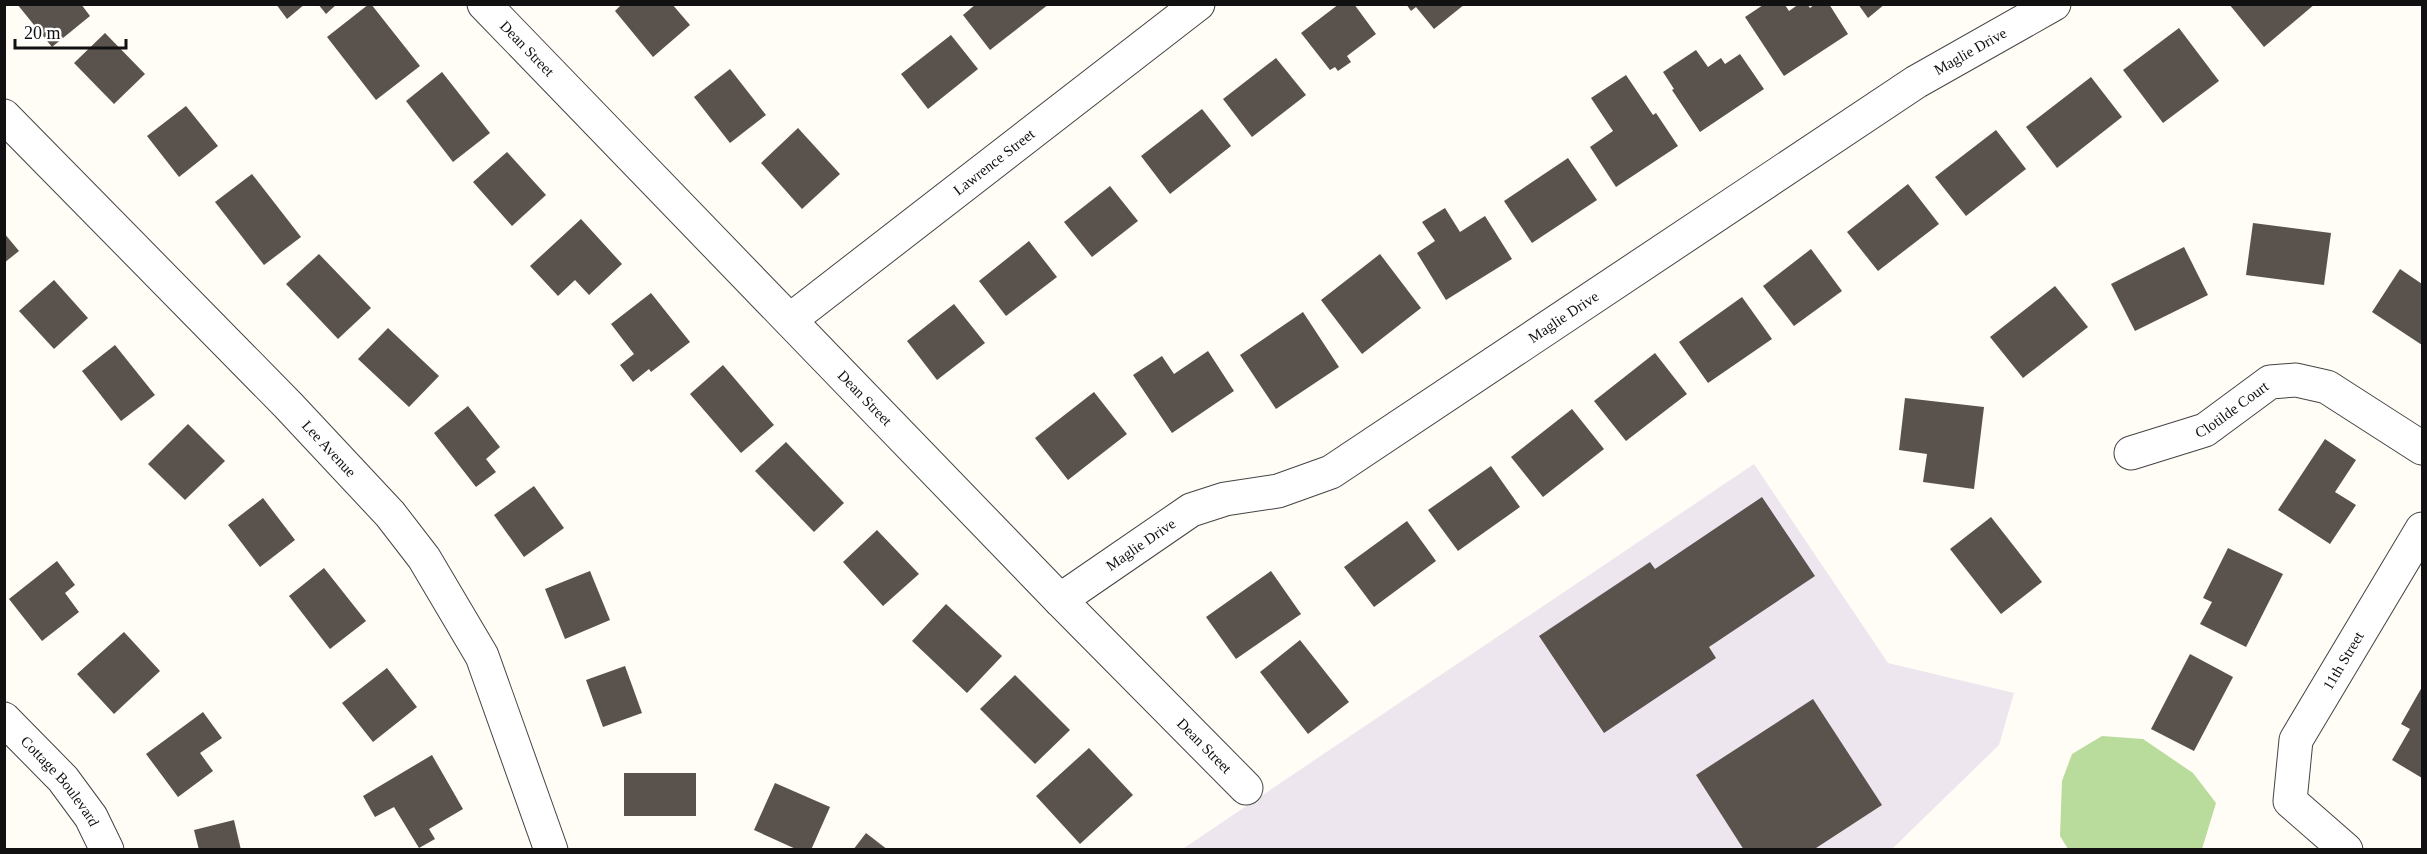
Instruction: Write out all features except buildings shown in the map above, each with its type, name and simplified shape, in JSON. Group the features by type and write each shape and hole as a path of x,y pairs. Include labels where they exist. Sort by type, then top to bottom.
{"street":[{"name":"Dean Street","path":"484,4 1060,600 1246,788"},
{"name":"Lawrence Street","path":"790,320 1198,4"},
{"name":"Maglie Drive","path":"1060,600 1191,510 1225,499 1278,491 1331,471 1916,82 2054,4"},
{"name":"Lee Avenue","path":"4,116 288,405 390,514 424,558 482,656 551,849"},
{"name":"Clotilde Court","path":"2131,453 2205,430 2270,382 2296,380 2327,387 2422,448"},
{"name":"11th Street","path":"2346,849 2290,801 2295,740 2422,529"},
{"name":"Cottage Boulevard","path":"4,719 63,779 91,817 107,849"}],"shaded area":[{"path":"1754,464 1888,663 2014,693 1999,745 1892,849 1181,850"}],"green space":[{"path":"2102,736 2143,739 2193,773 2216,803 2202,849 2068,849 2060,836 2062,781 2072,754"}]}
